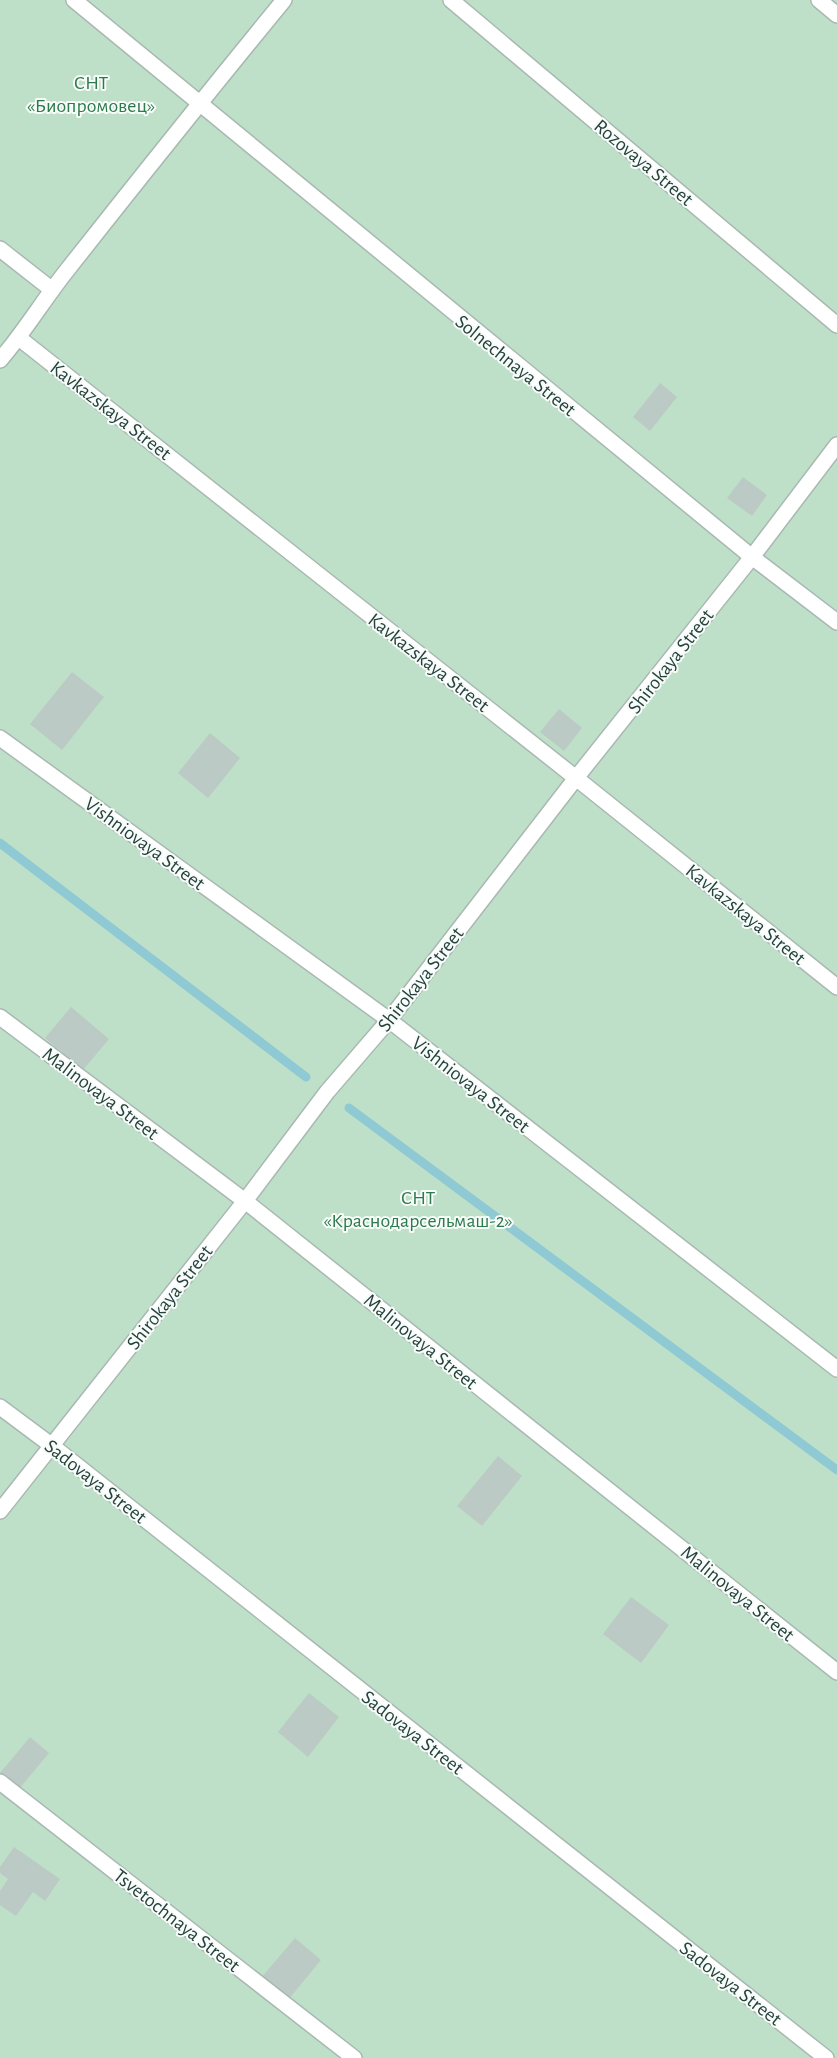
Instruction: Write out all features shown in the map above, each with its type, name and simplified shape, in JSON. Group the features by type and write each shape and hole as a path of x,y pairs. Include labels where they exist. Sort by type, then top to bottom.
{"street":[{"path":"74,0 198,104"},
{"path":"0,360 19,338 51,289 198,104 284,0"},
{"name":"Rozovaya Street","path":"451,0 837,325"},
{"path":"819,0 837,14"},
{"name":"Solnechnaya Street","path":"198,104 752,557 837,622"},
{"path":"0,249 51,289"},
{"name":"Kavkazskaya Street","path":"19,338 576,778 837,987"},
{"name":"Shirokaya Street","path":"0,1511 245,1201 327,1092 389,1020 576,778 752,557 837,445"},
{"name":"Vishniovaya Street","path":"0,738 389,1020 837,1369"},
{"name":"Malinovaya Street","path":"0,1017 245,1201 837,1672"},
{"name":"Sadovaya Street","path":"0,1407 51,1445 826,2058"},
{"name":"Tsvetochnaya Street","path":"0,1782 354,2058"}],"green space":[{"name":"СНТ «Краснодарсельмаш-2»","path":"0,0 837,0 837,2058 0,2058"}],"building":[{"path":"660,383 677,397 650,431 633,417"},
{"path":"743,477 767,495 752,516 727,498"},
{"path":"72,672 104,697 62,750 30,724"},
{"path":"559,709 582,728 564,751 540,732"},
{"path":"210,733 240,758 208,798 178,773"},
{"path":"71,1007 109,1039 83,1070 45,1038"},
{"path":"498,1456 522,1476 482,1526 457,1506"},
{"path":"631,1597 669,1625 641,1663 603,1634"},
{"path":"309,1693 339,1717 308,1757 278,1732"},
{"path":"30,1737 49,1753 19,1789 0,1773"},
{"path":"14,1847 60,1879 45,1901 33,1892 16,1916 0,1905 0,1891 8,1879 0,1873 0,1867"},
{"path":"295,1938 321,1960 288,2000 261,1978"}],"waterway":[{"path":"0,843 306,1077"},
{"path":"349,1108 837,1470"}],"park label":[{"name":"СНТ «Биопромовец»","path":"91,94"}]}
